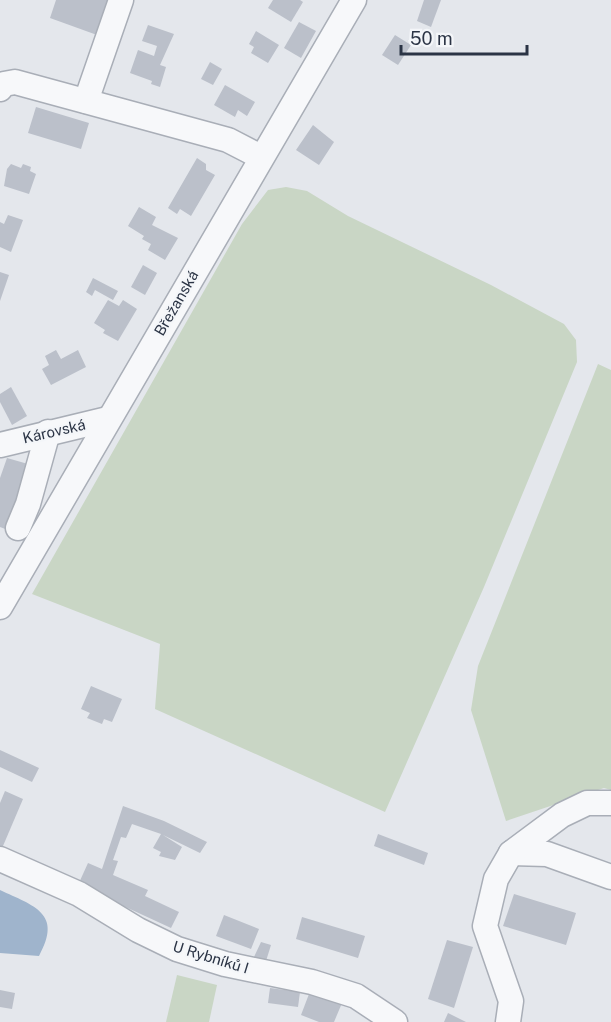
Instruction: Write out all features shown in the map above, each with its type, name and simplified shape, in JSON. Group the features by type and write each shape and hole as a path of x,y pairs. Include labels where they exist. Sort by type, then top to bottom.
{"street":[{"path":"86,101 121,0"},
{"name":"Břežanská","path":"0,607 354,0"},
{"path":"0,88 4,84 15,82 228,140 261,157"},
{"name":"Károvská","path":"0,445 108,419"},
{"path":"18,528 31,494 48,432"},
{"path":"508,1022 511,1001 485,926 496,879 511,853 562,815 587,803 611,803"},
{"path":"511,853 547,854 611,877"},
{"name":"U Rybníků I","path":"0,859 79,894 138,930 177,949 225,964 312,982 356,996 395,1022"}],"green space":[{"path":"286,187 307,191 348,216 491,285 564,324 576,340 577,362 484,587 385,812 155,709 160,644 32,594 242,224 268,190"},
{"path":"598,364 611,370 611,790 604,788 506,821 471,710 478,666"},
{"path":"177,975 217,985 209,1022 166,1022"}],"water":[{"path":"0,890 34,907 46,920 48,930 46,941 39,956 0,953"}],"building":[{"path":"56,0 110,0 97,35 50,18"},
{"path":"273,0 303,2 291,22 268,8"},
{"path":"424,0 441,0 431,27 417,21"},
{"path":"299,22 316,31 301,58 284,48"},
{"path":"148,25 174,34 160,65 166,67 160,87 151,84 152,81 130,73 138,50 154,56 157,46 142,41"},
{"path":"256,31 279,45 268,63 251,53 254,47 249,44"},
{"path":"395,35 411,45 398,65 382,55"},
{"path":"210,62 222,69 213,85 201,79"},
{"path":"225,85 255,102 247,116 238,110 235,117 214,105"},
{"path":"36,107 89,123 81,149 28,133"},
{"path":"313,125 334,142 319,165 296,150"},
{"path":"197,158 206,164 206,170 215,175 191,216 180,209 177,214 168,208"},
{"path":"11,164 21,168 23,164 31,167 30,171 36,174 29,194 4,186 7,169"},
{"path":"139,207 156,217 152,225 178,238 165,260 148,250 151,244 142,239 144,236 128,226"},
{"path":"8,215 23,220 11,252 0,247 0,222 4,224"},
{"path":"143,265 157,273 145,295 131,287"},
{"path":"0,272 9,275 0,301"},
{"path":"93,278 118,291 113,300 95,290 92,296 86,292"},
{"path":"108,300 119,306 123,300 137,309 118,341 103,333 105,330 94,323"},
{"path":"56,350 61,359 78,350 86,367 51,385 42,369 49,365 45,356"},
{"path":"11,387 27,416 12,425 0,402 0,394"},
{"path":"7,458 35,466 8,530 0,527 0,478"},
{"path":"91,686 122,699 112,722 104,719 102,724 87,718 90,713 81,709"},
{"path":"0,750 39,768 32,782 0,767"},
{"path":"5,791 23,799 0,853 0,803"},
{"path":"123,806 164,821 207,842 200,853 163,835 182,847 175,860 159,856 161,852 153,848 161,834 132,824 126,838 121,837 113,860 118,861 113,875 148,890 145,896 179,912 171,928 78,885 88,863 102,869"},
{"path":"378,834 428,853 424,865 374,846"},
{"path":"514,894 576,913 566,945 503,926"},
{"path":"224,915 259,929 251,949 216,936"},
{"path":"302,917 365,936 358,958 296,939"},
{"path":"447,940 473,947 454,1008 428,999"},
{"path":"261,942 271,945 266,961 254,957"},
{"path":"270,988 300,992 298,1007 268,1003"},
{"path":"0,990 15,993 12,1009 0,1007"},
{"path":"309,994 318,997 319,994 342,1003 334,1022 319,1022 301,1015"},
{"path":"448,1013 466,1022 444,1022"}]}
